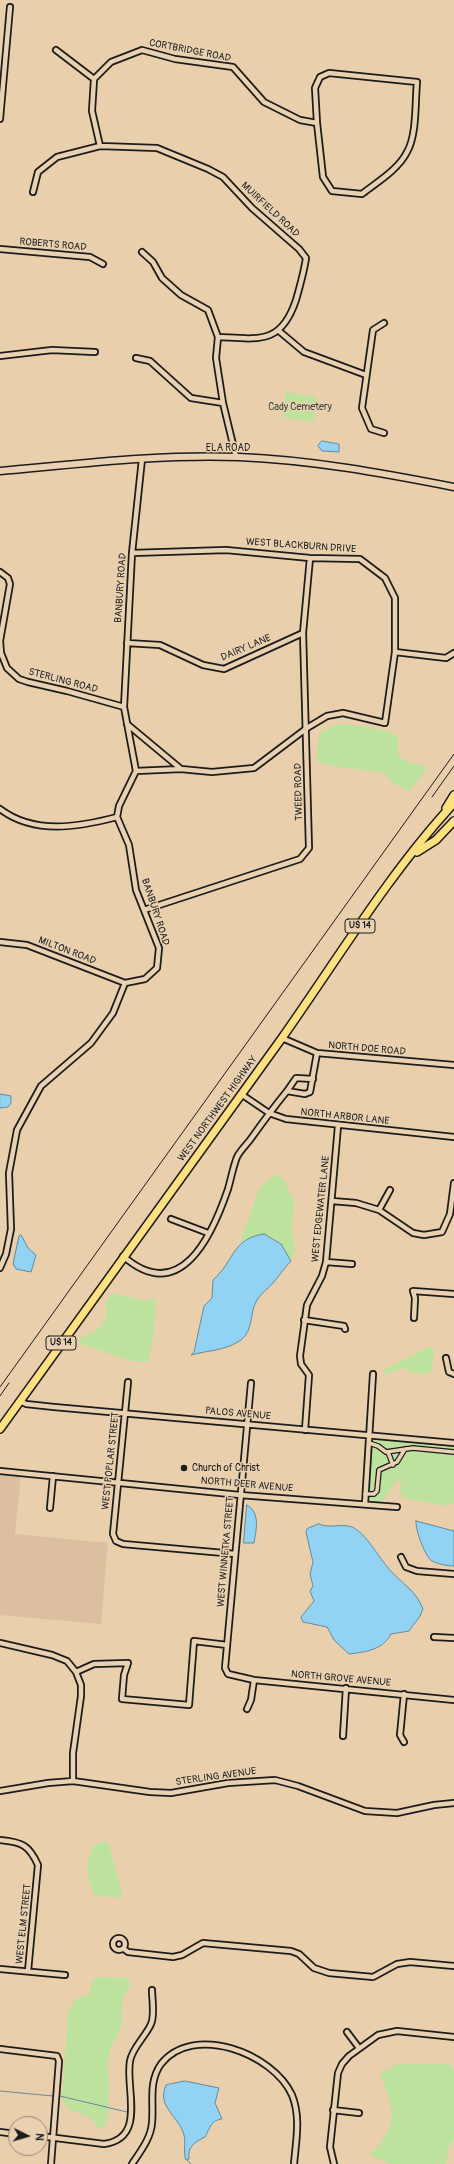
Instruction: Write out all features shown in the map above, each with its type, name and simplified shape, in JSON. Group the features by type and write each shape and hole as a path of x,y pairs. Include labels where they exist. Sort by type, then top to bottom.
{"main road":[{"name":"ELA ROAD","path":"0,471 142,459 236,457 324,464 400,476 454,487"},
{"path":"441,816 454,794"},
{"name":"WEST NORTHWEST HIGHWAY","path":"0,1429 412,855 441,816 454,802"},
{"path":"412,855 436,840 454,821"}],"street":[{"path":"0,119 10,7"},
{"path":"56,50 94,79 92,110 100,146"},
{"name":"CORTBRIDGE ROAD","path":"94,79 111,62 142,50 175,59 233,67 264,102 300,120 316,123"},
{"path":"338,73 417,82 413,131 408,152 395,168 362,194 332,191 322,178 316,123 316,83 322,75 338,73"},
{"name":"MUIRFIELD ROAD","path":"33,192 38,172 57,157 100,146 157,148 208,169 223,177 252,208 306,258 304,272 291,316 279,331"},
{"name":"ROBERTS ROAD","path":"0,249 90,257 103,264"},
{"path":"142,252 153,262 164,280 181,295 208,310 218,337 216,358 223,403 236,457"},
{"path":"384,323 373,330 362,408 371,429 384,432"},
{"path":"218,337 252,339 268,336 279,331 304,352 366,375"},
{"path":"0,356 52,350 95,352"},
{"path":"136,358 150,361 191,398 223,403"},
{"name":"BANBURY ROAD","path":"136,771 124,708 132,553 142,459"},
{"name":"WEST BLACKBURN DRIVE","path":"132,553 226,550 310,558 360,559 385,578 395,598 395,652 385,723 343,713 327,716 307,728"},
{"name":"TWEED ROAD","path":"144,910 300,859 309,848 307,728 303,633 310,558"},
{"name":"STERLING ROAD","path":"0,572 8,578 10,584 0,642 1,653 7,668 19,679 67,691 124,708"},
{"name":"DAIRY LANE","path":"127,643 160,645 203,665 224,669 303,633"},
{"path":"395,652 446,658 454,653"},
{"path":"127,724 181,769"},
{"path":"0,809 19,820 47,826 88,825 117,817 119,806 136,771 181,769 212,772 254,768 307,728"},
{"name":"BANBURY ROAD","path":"117,817 129,845 136,890 159,948 157,968 145,979 125,983"},
{"name":"MILTON ROAD","path":"0,942 27,945 125,983"},
{"path":"0,1268 6,1254 11,1229 9,1173 17,1130 41,1086 91,1043 112,1013 125,983"},
{"name":"NORTH DOE ROAD","path":"282,1038 317,1053 454,1065"},
{"path":"287,1091 305,1094 310,1092 317,1053"},
{"path":"123,1256 144,1269 160,1273 170,1272 187,1264 195,1256 208,1233 228,1190 237,1157 296,1078 313,1079"},
{"name":"NORTH ARBOR LANE","path":"241,1094 269,1113 286,1119 338,1126 454,1137"},
{"name":"WEST EDGEWATER LANE","path":"304,1430 308,1376 301,1364 300,1356 304,1320 306,1304 322,1276 326,1262 338,1126"},
{"path":"332,1201 356,1203 379,1210 413,1233 424,1235 442,1232 450,1214 454,1183"},
{"path":"379,1210 390,1190"},
{"path":"172,1219 208,1233"},
{"path":"326,1262 352,1264"},
{"path":"414,1318 415,1298 413,1291 454,1294"},
{"path":"304,1320 344,1326 345,1329"},
{"path":"446,1358 449,1372 454,1374"},
{"path":"364,1504 373,1374"},
{"name":"WEST POPLAR STREET","path":"128,1382 113,1534 116,1541 123,1544 235,1554"},
{"name":"WEST WINNETKA STREET","path":"228,1674 225,1668 246,1424 251,1384"},
{"name":"PALOS AVENUE","path":"20,1401 26,1404 54,1407 454,1443"},
{"path":"369,1443 388,1452 393,1464"},
{"path":"388,1452 405,1449 454,1452"},
{"path":"365,1494 374,1494 377,1491 379,1470 397,1462 405,1449"},
{"name":"NORTH DEER AVENUE","path":"0,1471 240,1495 397,1507"},
{"path":"50,1508 53,1476"},
{"path":"401,1557 406,1567 417,1571 454,1574"},
{"path":"434,1637 454,1638"},
{"path":"76,1672 94,1664 128,1663 124,1675 122,1699 188,1706 194,1641 227,1644"},
{"path":"0,1643 52,1655 67,1661 76,1672 81,1685 81,1696 73,1753 73,1781"},
{"name":"NORTH GROVE AVENUE","path":"228,1674 254,1680 454,1700"},
{"path":"247,1709 251,1700 254,1680"},
{"path":"343,1736 346,1688"},
{"path":"404,1694 400,1734 404,1742"},
{"name":"STERLING AVENUE","path":"0,1791 48,1783 73,1781 150,1792 172,1792 228,1783 275,1780 298,1786 365,1811 397,1813 434,1805 454,1803"},
{"name":"WEST ELM STREET","path":"0,1840 13,1841 25,1846 29,1849 38,1866 28,1971"},
{"path":"124,1948 128,1952 173,1957 182,1955 203,1943 291,1951 299,1954 314,1968 326,1972 373,1977 392,1966 410,1962 454,1966"},
{"path":"0,1969 65,1976"},
{"path":"48,2137 104,2144 114,2142 124,2136 129,2127 131,2115 130,2060 152,2022 152,1990"},
{"path":"334,2164 330,2147 338,2073 342,2064 359,2048 378,2035 397,2031 454,2037"},
{"path":"347,2032 359,2048"},
{"path":"132,2164 146,2141 152,2125 152,2084 160,2065 173,2053 184,2048 205,2045 226,2047 249,2054 267,2064 284,2082 292,2095 296,2110 297,2125 294,2164"},
{"path":"0,2049 52,2054 57,2056 59,2061 51,2164"},
{"path":"333,2110 359,2113"}],"shaded area":[{"path":"0,1471 21,1473 15,1534 108,1543 101,1624 0,1615"}],"green space":[{"name":"Cady Cemetery","path":"286,392 317,397 313,422 282,417"},
{"path":"336,724 369,727 394,735 398,738 398,756 411,763 428,767 410,791 393,783 384,773 327,765 317,761 317,748 320,733"},
{"path":"278,1174 284,1180 294,1201 292,1233 295,1249 291,1262 282,1246 271,1237 257,1236 240,1243 259,1189 268,1180"},
{"path":"113,1293 146,1301 152,1298 156,1303 153,1338 148,1362 131,1361 78,1343 80,1338 102,1326 106,1316 105,1302"},
{"path":"428,1347 435,1348 431,1372 423,1374 402,1368 384,1375 384,1370"},
{"path":"377,1439 454,1447 454,1503 446,1506 403,1498 400,1490 401,1481 397,1480 381,1503 370,1502 368,1499 372,1441"},
{"path":"99,1842 106,1842 109,1845 123,1898 93,1895 87,1867 90,1852"},
{"path":"99,1977 129,1978 130,1987 124,1995 121,2015 122,2025 110,2050 107,2065 109,2085 108,2111 107,2121 104,2128 98,2128 91,2118 66,2108 62,2096 68,2013 75,2000 89,1994 93,1980"},
{"path":"397,2064 449,2064 454,2070 454,2139 449,2147 446,2164 392,2164 369,2155 379,2145 390,2126 391,2108 380,2074"}],"water":[{"path":"322,441 339,444 339,452 322,451 318,446"},
{"path":"0,1094 11,1096 11,1103 8,1107 0,1108"},
{"path":"264,1234 281,1244 291,1261 273,1283 260,1295 253,1310 248,1331 241,1340 235,1344 223,1348 191,1355 194,1352 204,1306 212,1298 213,1280 245,1240 253,1236"},
{"path":"21,1235 28,1248 36,1255 31,1272 16,1269 13,1264 19,1236"},
{"path":"247,1505 254,1512 256,1517 254,1543 244,1543"},
{"path":"416,1521 454,1531 454,1566 437,1563 429,1558 421,1542"},
{"path":"319,1524 327,1526 348,1526 357,1530 367,1540 389,1569 412,1592 420,1602 423,1609 420,1616 409,1631 391,1634 383,1644 373,1649 349,1654 334,1640 327,1627 303,1622 301,1617 314,1601 310,1591 313,1586 310,1574 313,1562 306,1532 307,1529"},
{"path":"185,2081 219,2088 215,2103 222,2119 215,2121 205,2137 192,2145 189,2151 189,2159 186,2160 184,2135 178,2122 169,2111 164,2099 166,2085"}],"waterway":[{"path":"0,2091 53,2096"},
{"path":"60,2096 127,2112"},
{"path":"187,2160 191,2164"}],"railway":[{"path":"0,1387 454,754"},
{"path":"432,797 454,766"},
{"path":"0,1396 9,1383"}],"place":[{"name":"Church of Christ","path":"184,1468"}]}
